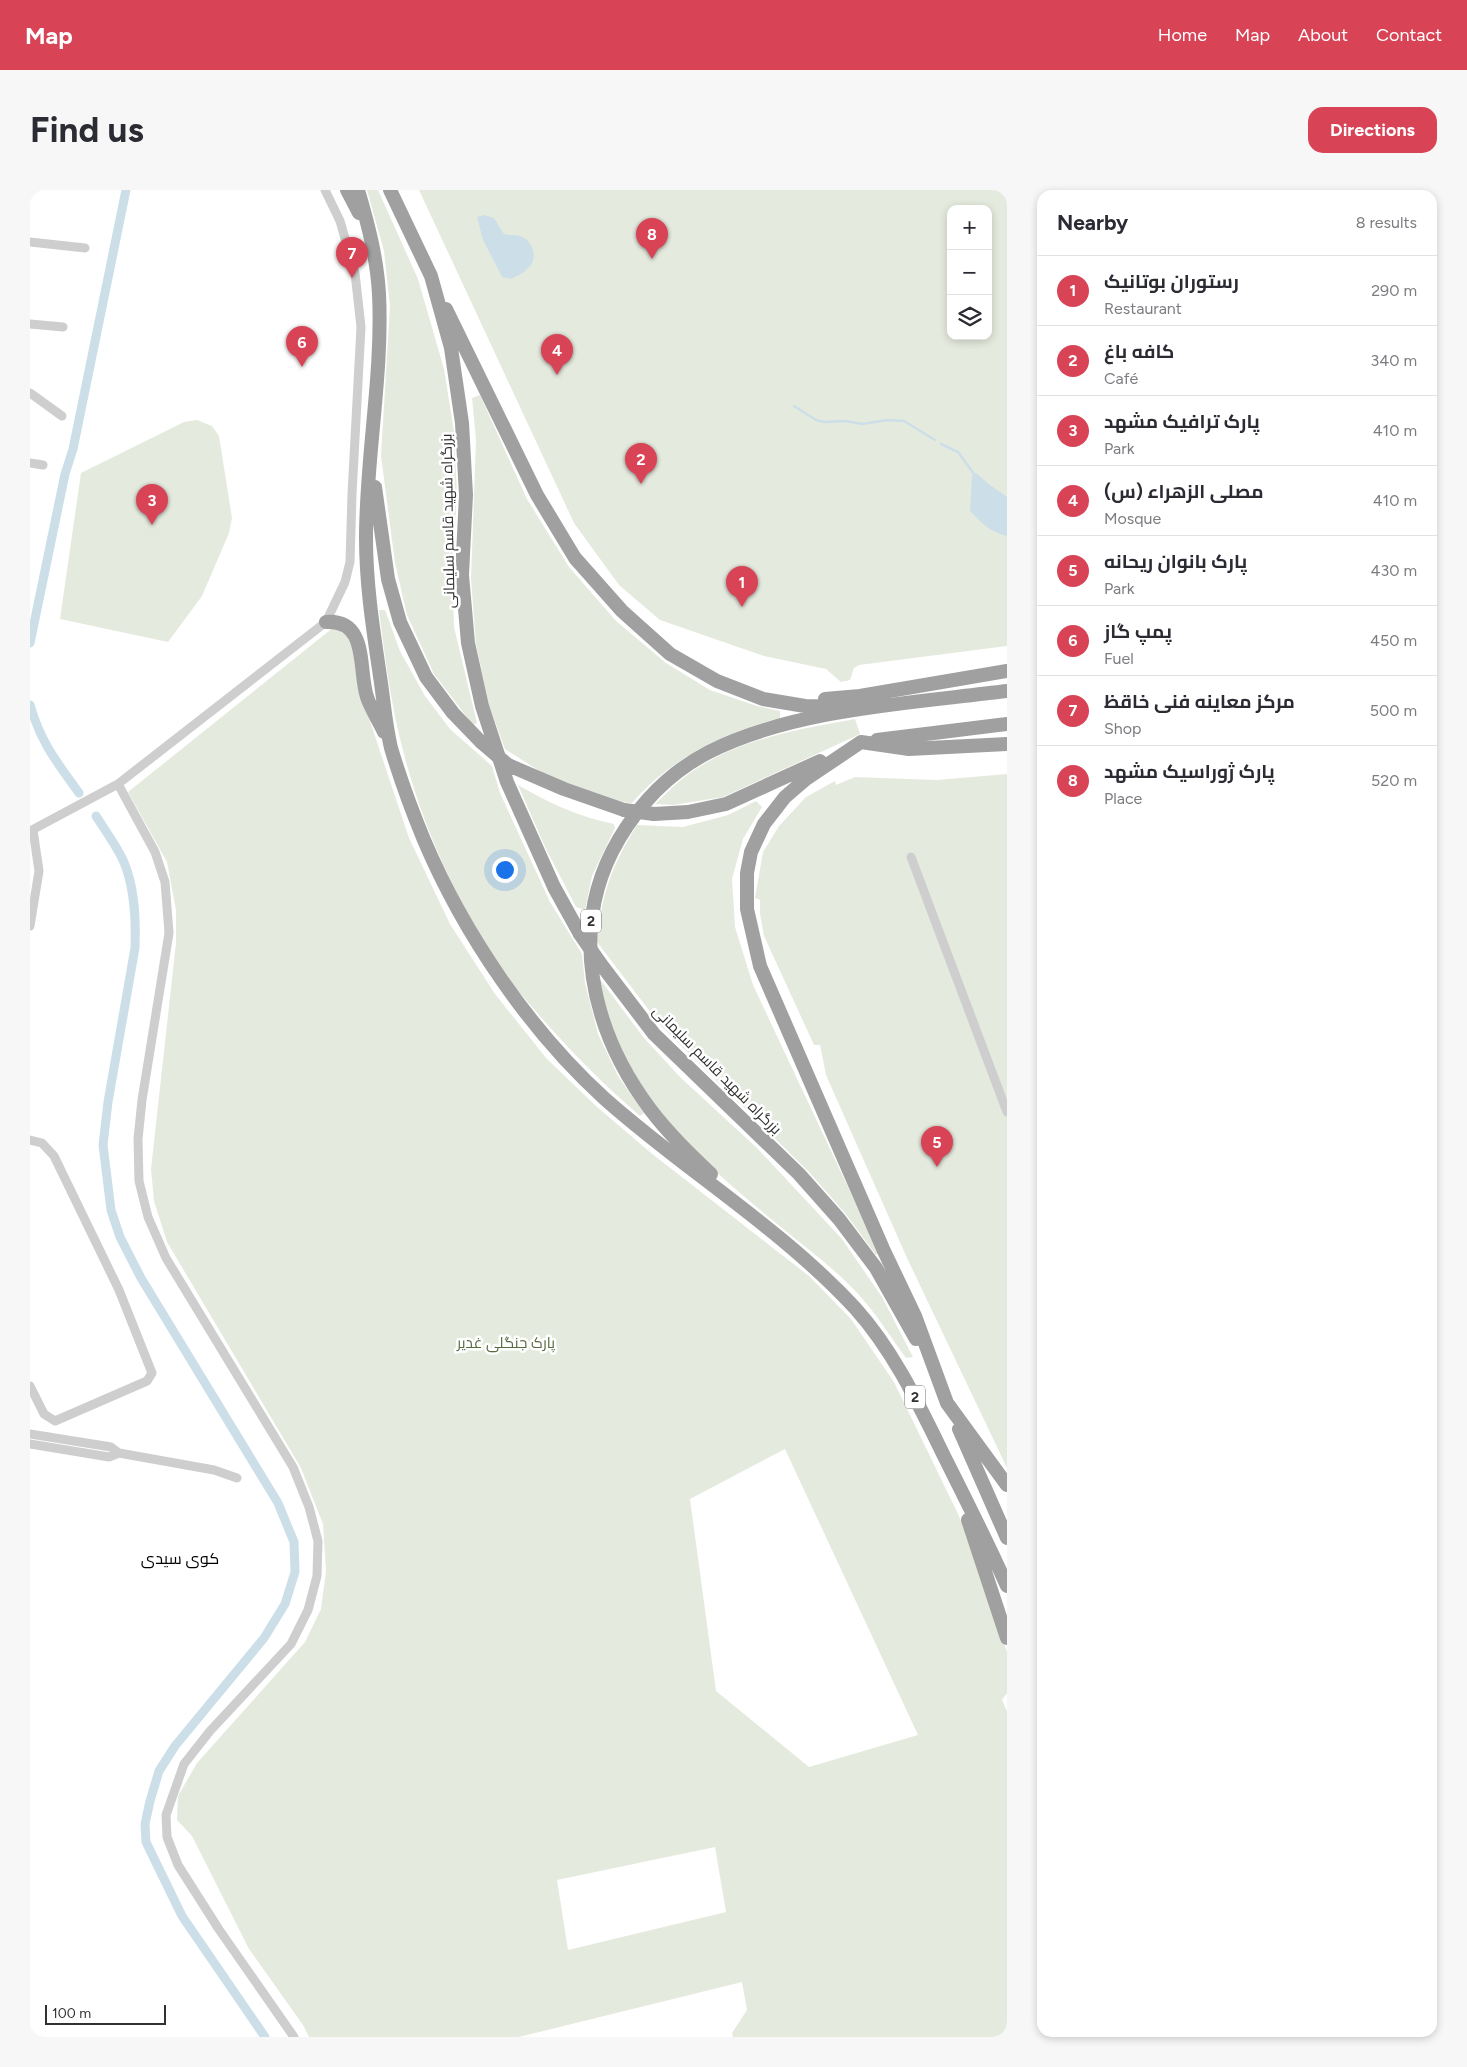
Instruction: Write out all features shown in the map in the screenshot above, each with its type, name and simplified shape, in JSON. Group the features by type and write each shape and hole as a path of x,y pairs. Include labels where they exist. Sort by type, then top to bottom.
{"highway":[{"path":"347,190 354,206 370,231"},
{"path":"358,190 370,231 379,289 380,328 370,454 366,538 371,614 391,746"},
{"name":"بزرگراه شهید قاسم سلیمانی","path":"390,190 431,276 451,348 462,422 466,495 462,575 468,643 482,706 507,782 554,887 580,934 654,1034 799,1174 839,1219 876,1268 910,1327 947,1403 1007,1538"},
{"path":"431,276 537,495 575,558 622,611 670,654 717,681 763,699 805,706 873,708 1007,691"},
{"path":"370,454 388,579 400,622 426,677 453,712 481,742 508,764 564,789 624,810 654,814 688,812 726,804 862,742 1007,724"},
{"path":"326,622 337,622 352,630 358,640 367,697 391,746 424,840 462,918 506,985 557,1050 604,1097 657,1142 780,1239"},
{"path":"717,681 783,696 814,699 838,698 1007,671"},
{"name":"2","path":"873,708 777,727 739,738 708,752 678,770 654,792 631,818 609,856 597,890 590,928 592,978 605,1028 627,1072 650,1109 688,1152 780,1239 818,1271 857,1310 889,1352 918,1403 1007,1586"},
{"path":"1007,744 909,749 862,742 806,779 785,797 764,824 751,852 747,873 747,910 760,966 884,1251 915,1316 947,1403 1007,1485"},
{"path":"953,1474 1007,1638"}],"street":[{"path":"30,926 33,891 39,870 31,830 118,784 326,622 345,582 350,562 360,327 355,273 340,221 325,190"},
{"path":"30,242 85,248"},
{"path":"30,324 63,328"},
{"path":"30,393 62,416"},
{"path":"30,463 43,465"},
{"path":"118,784 155,852 165,882 169,933 142,1100 138,1140 140,1181 148,1217 166,1258 293,1467 309,1507 318,1541 317,1576 308,1610 291,1644 210,1731 184,1764 166,1816 167,1837 178,1865 294,2037"},
{"path":"30,862 35,853"},
{"path":"911,857 1007,1112"},
{"path":"30,1140 42,1143 54,1156 119,1290 152,1373 147,1381 55,1421 44,1414 30,1386"},
{"path":"30,1434 111,1447 119,1453 214,1470 237,1478"},
{"path":"30,1444 109,1457 119,1453"}],"green space":[{"path":"367,190 378,190 418,279 444,369 454,432 457,496 452,569 454,627 477,723 473,725 434,674 407,615 395,563 381,456 390,306 384,251"},
{"path":"419,190 1007,190 1007,646 859,665 854,668 850,680 841,682 826,669 764,656 660,620 619,585 574,523"},
{"path":"480,395 527,499 569,567 616,621 666,663 710,690 757,706 780,711 780,718 738,731 699,749 664,773 632,803 618,802 577,789 544,774 505,749 489,705 476,644 471,579 476,440 472,398"},
{"path":"197,420 212,426 219,436 232,518 229,533 202,596 168,642 60,619 81,473 184,422"},
{"path":"379,610 385,610 400,651 425,696 450,729 492,766 500,793 550,902 582,954 585,983 598,1034 618,1076 644,1113 640,1116 575,1055 516,989 491,952 457,892 428,829 406,763 392,700"},
{"name":"پارک جنگلی غدیر","path":"334,627 353,639 363,700 409,838 450,924 495,994 547,1059 596,1106 651,1153 809,1276 851,1319 894,1382 959,1516 1007,1652 1007,1693 1002,1700 1007,1711 1007,2037 733,2037 732,2033 747,2010 742,1982 519,2037 309,2037 303,2025 249,1949 192,1836 177,1820 178,1796 197,1763 305,1642 321,1609 326,1571 323,1524 301,1468 167,1242 154,1201 151,1169 176,943 176,910 167,862 128,792","holes":["785,1449 918,1735 809,1767 716,1691 690,1499","715,1847 726,1912 568,1950 557,1880"]},
{"path":"855,719 860,734 723,797 673,805 655,804 686,776 705,763 725,753 788,732"},
{"path":"1007,774 1007,1468 907,1258 826,1075 820,1045 814,1045 764,936 760,914 760,900 755,898 763,852 779,826 806,797 835,781 836,785 855,777 937,780"},
{"path":"518,785 564,809 614,824 615,828 592,876 585,910 576,907 545,847"},
{"path":"756,801 762,807 743,839 732,879 735,927 753,985 879,1253 876,1255 845,1213 809,1172 661,1026 597,942 609,881 620,854 637,825 683,827 728,815"},
{"path":"599,978 644,1038 680,1077 757,1148 842,1239 882,1297 913,1357 906,1358 871,1310 847,1282 707,1164 663,1116 644,1091 627,1063 613,1033"}],"shaded area":[{"path":"484,215 494,218 504,234 525,238 533,250 534,255 531,264 522,273 511,279 502,277 483,240 477,217"},
{"path":"976,473 1007,497 1007,536 982,523 970,511 972,475"}],"waterway":[{"path":"30,643 65,474 73,449 126,190"},
{"path":"794,406 816,420 824,422 846,421 862,424 887,420 904,421 935,440"},
{"path":"941,444 958,452 974,474"},
{"path":"30,705 44,741 79,793"},
{"path":"96,816 114,843 127,870 135,915 135,948 108,1102 103,1145 111,1210 120,1237 141,1278 278,1503 294,1542 295,1572 285,1604 264,1638 175,1746 159,1771 145,1824 146,1842 182,1916 265,2037"}],"place":[{"name":"پارک ژوراسیک مشهد","path":"652,259"},
{"name":"مرکز معاینه فنی خاقظ","path":"352,278"},
{"name":"پمپ گاز","path":"302,367"},
{"name":"مصلی الزهراء (س)","path":"557,375"},
{"name":"کافه باغ","path":"641,484"},
{"name":"پارک ترافیک مشهد","path":"152,525"},
{"name":"رستوران بوتانیک","path":"742,607"},
{"name":"پارک بانوان ریحانه","path":"937,1167"}],"district":[{"name":"کوی سیدی","path":"180,1558"}]}
